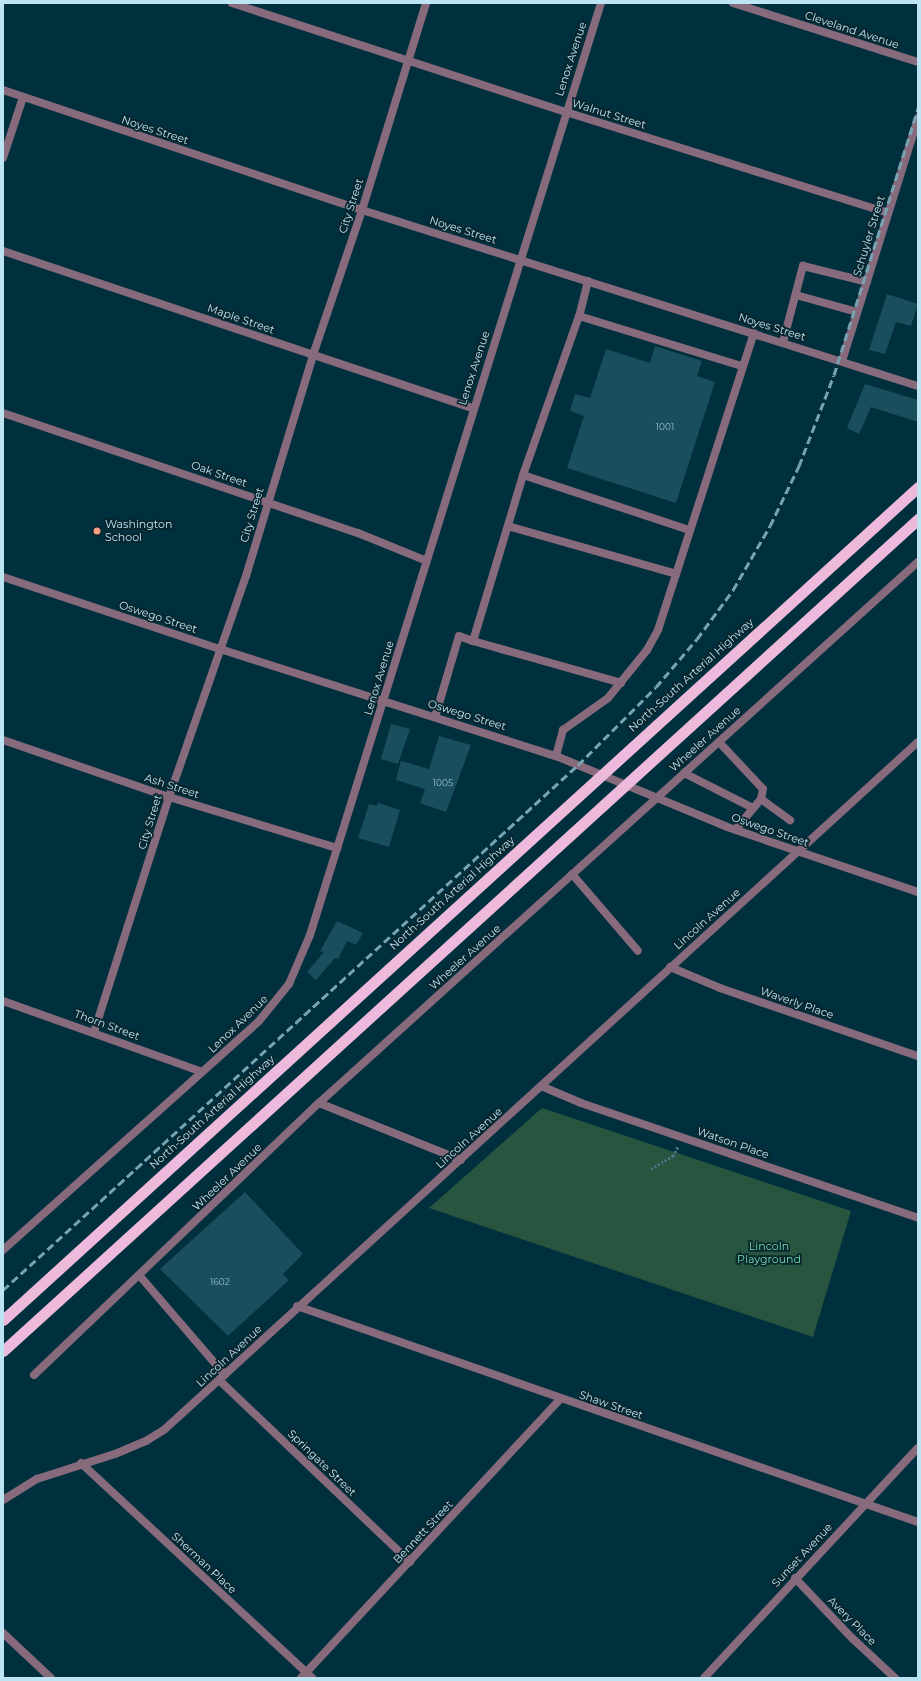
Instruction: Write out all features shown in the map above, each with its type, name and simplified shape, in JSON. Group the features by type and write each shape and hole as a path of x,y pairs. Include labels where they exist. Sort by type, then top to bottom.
{"highway":[{"name":"North-South Arterial Highway","path":"3,1320 918,487"},
{"path":"3,1351 918,519"}],"street":[{"name":"Walnut Street","path":"232,3 408,62 888,212"},
{"name":"City Street","path":"94,1032 169,797 220,649 313,355 362,210 426,3"},
{"name":"Lenox Avenue","path":"3,1250 259,1021 289,984 310,936 473,408 601,3"},
{"name":"Cleveland Avenue","path":"733,3 918,62"},
{"name":"Noyes Street","path":"3,90 362,210 754,332 918,386"},
{"path":"3,158 23,97"},
{"name":"Schuyler Street","path":"842,361 918,118"},
{"name":"Maple Street","path":"3,251 473,408"},
{"path":"783,342 803,266 867,282"},
{"path":"474,641 523,475 579,316 588,280"},
{"path":"796,295 858,312"},
{"path":"579,316 742,366"},
{"path":"556,756 563,730 608,698 647,650 658,630 754,332"},
{"name":"Oak Street","path":"3,413 267,502 427,560"},
{"path":"523,475 689,530"},
{"path":"508,526 676,574"},
{"name":"Wheeler Avenue","path":"34,1375 319,1103 918,562"},
{"name":"Oswego Street","path":"3,577 220,649 556,756 600,776 735,830 918,892"},
{"path":"434,717 459,636 621,683"},
{"name":"Ash Street","path":"3,740 169,797 336,848"},
{"path":"719,742 763,789 761,798 735,830"},
{"name":"Lincoln Avenue","path":"3,1500 37,1479 146,1442 165,1429 222,1378 297,1306 461,1160 670,967 918,742"},
{"path":"684,773 753,808"},
{"path":"761,798 790,820"},
{"path":"572,874 638,951"},
{"name":"Waverly Place","path":"670,967 720,988 918,1056"},
{"name":"Thorn Street","path":"3,1001 94,1032 202,1072"},
{"name":"Watson Place","path":"542,1086 581,1103 918,1218"},
{"path":"319,1103 461,1160"},
{"name":"Springate Street","path":"139,1276 222,1378 410,1562"},
{"name":"Shaw Street","path":"297,1306 560,1399 918,1522"},
{"name":"Bennett Street","path":"306,1676 560,1399"},
{"name":"Sunset Avenue","path":"704,1678 795,1578 918,1448"},
{"name":"Sherman Place","path":"81,1463 306,1676"},
{"name":"Avery Place","path":"795,1578 852,1638 895,1678"},
{"path":"3,1633 51,1678"}],"path":[{"path":"651,1169 673,1156 681,1137"}],"green space":[{"name":"Lincoln Playground","path":"542,1108 851,1211 813,1337 429,1208"}],"building":[{"path":"887,294 918,304 911,326 896,322 885,354 869,350"},
{"path":"655,346 702,361 697,376 715,382 676,503 567,468 584,416 570,411 575,394 590,398 606,349 650,363"},
{"path":"865,384 918,400 918,422 871,407 859,434 847,428"},
{"path":"391,724 410,729 398,764 381,759"},
{"path":"439,736 471,745 446,812 420,803 425,789 396,780 401,761 429,769"},
{"path":"378,803 400,810 389,847 358,838 369,804 377,806"},
{"path":"337,921 363,933 356,945 347,941 338,959 335,958 316,980 307,972 324,952 320,951"},
{"path":"245,1192 303,1254 283,1274 289,1280 228,1336 160,1269"}],"railway":[{"path":"3,1290 578,765 656,687 697,639 733,590 770,526 799,466 834,375 918,108"}],"place":[{"name":"Washington School","path":"97,531"}]}
